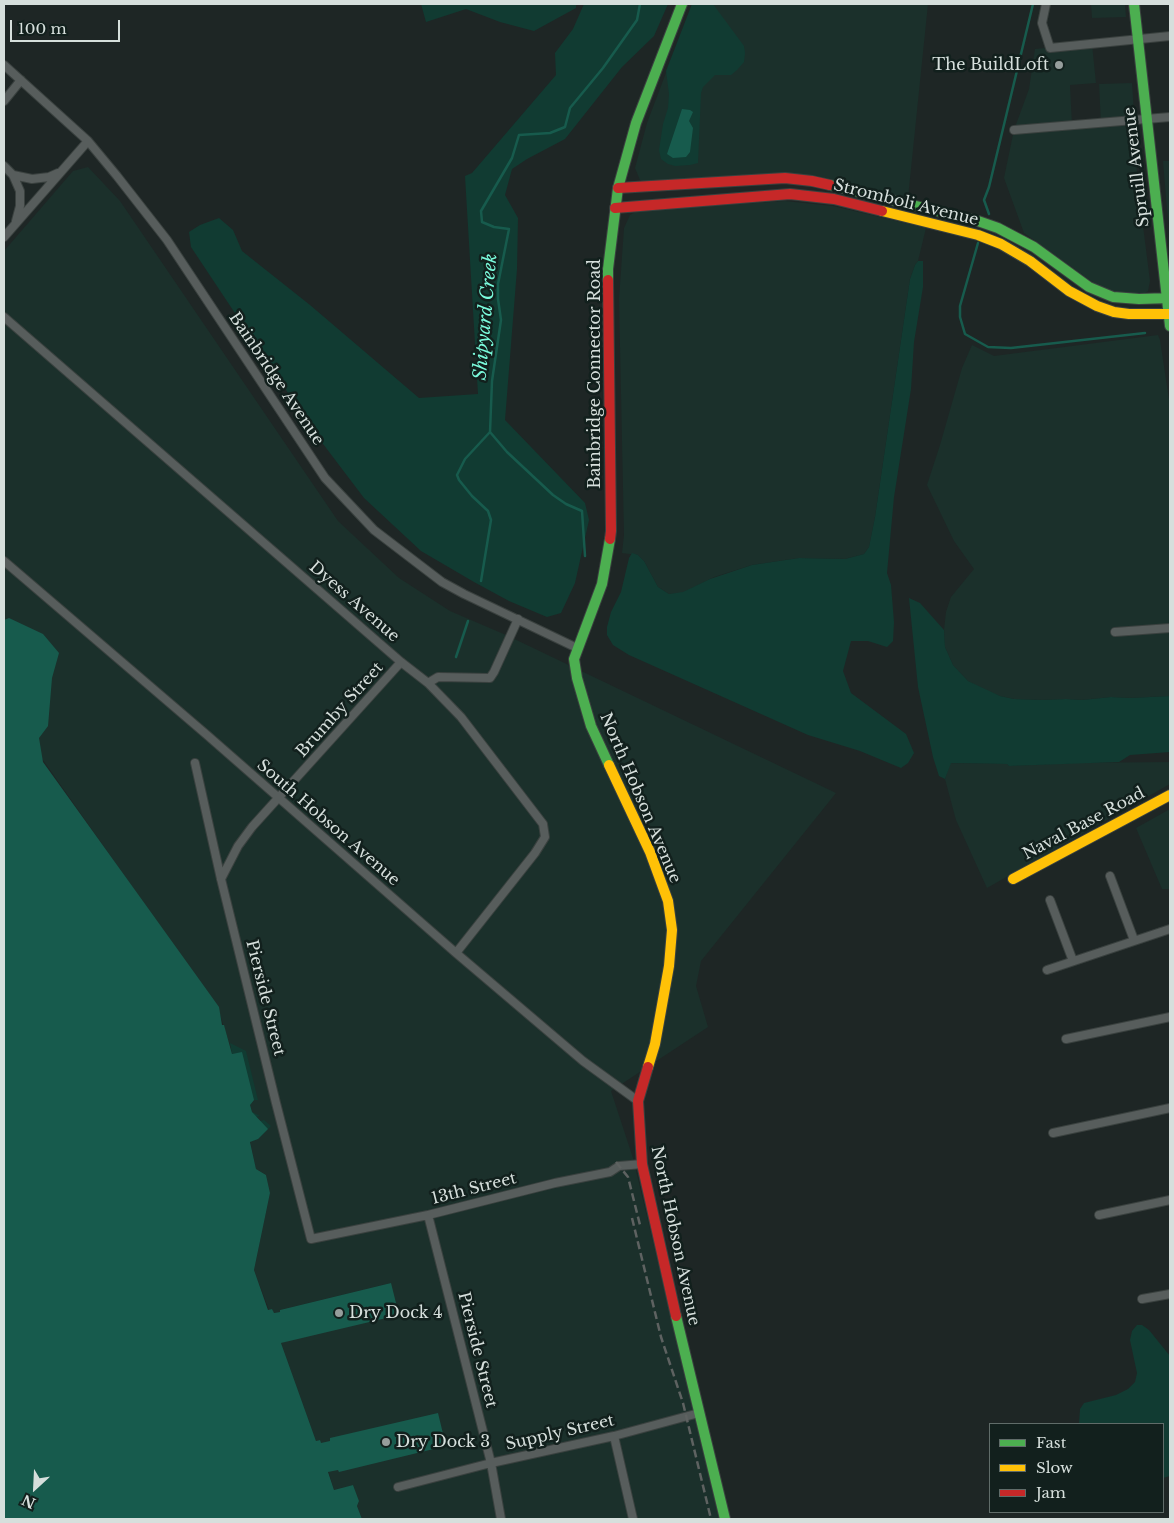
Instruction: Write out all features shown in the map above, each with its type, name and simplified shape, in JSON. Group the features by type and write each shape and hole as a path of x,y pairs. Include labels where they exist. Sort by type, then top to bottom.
{"street":[{"name":"Bainbridge Connector Road","path":"577,648 602,584 611,531 608,269 618,188 625,157 645,99 682,4"},
{"path":"1046,4 1042,23 1050,48 1170,36"},
{"name":"Spruill Avenue","path":"1134,4 1146,119 1169,298 1170,326"},
{"name":"Bainbridge Avenue","path":"4,65 88,140 167,240 325,478 374,530 442,582 577,648"},
{"path":"4,101 21,80"},
{"path":"1014,130 1170,117"},
{"path":"4,237 88,140"},
{"path":"4,166 13,175 20,191 20,206 15,223"},
{"path":"13,175 32,179 49,177 60,173"},
{"name":"Stromboli Avenue","path":"618,188 784,178 812,181 998,228 1023,240 1089,287 1101,292 1125,299 1169,298"},
{"name":"Stromboli Avenue","path":"615,208 790,194 834,199 978,235 1019,254 1069,292 1097,306 1129,314 1169,314"},
{"name":"Dyess Avenue","path":"4,316 401,662 428,683 461,716 543,824 545,837 535,853 456,953"},
{"name":"South Hobson Avenue","path":"4,561 456,953 583,1060 638,1101"},
{"path":"428,683 438,677 490,678 518,619"},
{"path":"1115,632 1170,628"},
{"name":"North Hobson Avenue","path":"577,648 574,670 591,726 650,852 668,901 672,930 669,966 655,1044 638,1101 639,1134 642,1164 725,1519"},
{"name":"Brumby Street","path":"221,879 238,846 252,827 401,662"},
{"name":"Pierside Street","path":"195,763 221,879 311,1239"},
{"name":"Naval Base Road","path":"1013,879 1170,795"},
{"path":"1110,876 1134,940"},
{"path":"1050,900 1073,961"},
{"path":"1047,970 1170,929"},
{"path":"1066,1039 1170,1017"},
{"path":"1053,1133 1170,1108"},
{"name":"13th Street","path":"311,1239 428,1215 555,1183 610,1172 620,1166 642,1164"},
{"path":"1099,1215 1170,1200"},
{"name":"Pierside Street","path":"428,1215 492,1463 501,1519"},
{"path":"1142,1299 1170,1294"},
{"name":"Supply Street","path":"398,1487 492,1463 614,1436 699,1413"},
{"path":"614,1436 633,1519"}],"shaded area":[{"path":"421,4 576,4 576,8 534,31 500,22 466,9 426,22"},
{"path":"584,4 668,4 654,36 622,67 565,139 512,169 505,195 518,218 517,269 505,420 585,503 589,520 575,583 561,613 547,617 509,601 421,551 364,498 314,432 191,247 189,232 200,225 219,218 233,230 242,251 310,305 419,398 478,394 465,176 472,173 556,75 555,53 573,29"},
{"path":"692,4 928,4 908,198 815,176 786,175 645,183 640,180 635,168 647,123"},
{"path":"692,4 713,4 744,46 745,53 744,62 731,75 715,75 703,87 701,93 698,163 675,166 661,159 659,150 663,124 668,108 669,94 666,71"},
{"path":"1091,4 1125,4 1126,17 1092,18"},
{"path":"1092,44 1096,83 1070,85 1072,125 1101,123 1099,84 1132,83 1134,112 1138,128 1133,132 1150,281 1148,291 1140,296 1117,293 1098,286 1024,233 1004,178 1014,130 1029,89 1035,49"},
{"path":"682,109 693,112 689,121 693,128 690,152 686,157 673,158 667,154"},
{"path":"1163,161 1170,161 1170,231 1167,209"},
{"path":"88,167 120,201 338,521 399,578 450,611 506,635 836,793 701,961 696,986 708,1027 611,1091 633,1158 719,1519 362,1519 357,1506 359,1501 353,1485 334,1490 319,1440 316,1441 281,1343 391,1283 280,1310 280,1312 273,1313 272,1309 269,1310 254,1270 270,1193 266,1175 256,1169 250,1141 258,1139 268,1129 252,1112 218,1009 43,760 4,743 4,251 73,171"},
{"path":"785,201 833,206 926,228 918,261 910,279 869,547 864,554 845,559 799,558 752,565 714,577 683,593 669,594 658,587 644,561 638,555 622,553 624,535 619,299 624,228 630,215 637,211"},
{"path":"918,261 923,261 923,287 914,342 911,389 894,497 887,573 891,585 894,622 893,641 887,647 868,641 851,641 843,671 851,693 906,734 914,753 908,763 901,768 860,751 808,735 629,655 613,645 607,635 607,627 611,612 621,592 629,558 632,553 638,555 644,561 658,587 669,594 683,592 710,579 752,565 799,558 845,559 864,554 869,547 875,517 910,279"},
{"path":"1158,335 1170,406 1170,696 1042,700 1014,699 985,691 968,681 953,665 945,647 946,612 951,597 974,569 954,541 927,485 962,368 972,345 994,356"},
{"path":"909,598 920,603 944,630 945,647 953,665 968,681 1000,696 1014,699 1082,700 1111,697 1170,696 1170,752 1130,755 1119,762 1009,766 1007,764 951,763 945,779 939,776 918,687"},
{"path":"9,618 43,634 59,653 52,678 48,726 39,738 43,762 219,1007 222,1025 224,1025 232,1054 242,1052 254,1100 250,1105 252,1112 268,1129 258,1139 250,1142 256,1169 266,1175 270,1193 254,1270 268,1310 272,1309 274,1313 280,1312 280,1310 391,1283 399,1315 281,1343 316,1441 320,1440 321,1443 330,1441 330,1438 438,1413 446,1446 339,1472 338,1470 328,1472 334,1490 353,1485 359,1501 357,1506 362,1519 4,1519 4,620"},
{"path":"1170,762 1170,784 987,888 956,820 945,779 950,763 1007,764 1009,766"},
{"path":"1170,809 1170,889 1162,889 1136,828"},
{"path":"230,1043 246,1051 258,1100 254,1100 250,1105 252,1112 260,1116 250,1118 251,1123 264,1120 271,1126 258,1139 252,1141 242,1072 237,1053 232,1054"},
{"path":"1137,1325 1142,1325 1149,1330 1170,1356 1170,1476 1164,1478 1164,1423 1079,1423 1080,1409 1084,1403 1116,1395 1128,1389 1135,1382 1137,1373 1130,1340 1132,1331"}],"waterway":[{"name":"Shipyard Creek","path":"481,581 491,520 488,511 472,496 457,475 465,459 490,432 492,381 501,320 498,284 509,229 494,227 482,222 481,211 512,158 519,135 550,133 565,127 570,108 603,68 637,20 640,4"},
{"path":"989,214 984,200 989,187 1033,4"},
{"path":"978,243 960,306 960,317 965,334 988,347 1011,348 1145,333"},
{"path":"490,432 507,452 553,495 566,504 582,511 585,556"},
{"name":"Shipyard Creek","path":"456,657 468,621"}],"railway":[{"path":"616,1162 628,1177 640,1225"},
{"path":"632,1218 661,1337 683,1403 711,1519"}],"traffic: fast":[{"path":"608,280 618,188 636,123 682,4"},
{"path":"1134,4 1170,326"},
{"path":"830,185 978,221 998,228 1034,247 1089,287 1113,297 1139,299 1170,298"},
{"path":"609,765 591,726 577,678 574,659 602,584 610,539"},
{"path":"676,1316 725,1519"}],"traffic: slow":[{"path":"882,211 978,235 1001,244 1030,261 1069,291 1097,306 1114,312 1129,314 1170,314"},
{"path":"609,765 650,852 668,901 672,930 669,966 655,1044 648,1067"},
{"path":"1013,879 1170,795"}],"traffic: jam":[{"path":"618,188 785,178 830,185"},
{"path":"615,208 790,194 834,199 882,211"},
{"path":"608,280 610,539"},
{"path":"648,1067 638,1101 642,1164 676,1316"}],"place":[{"name":"The BuildLoft","path":"1059,65"},
{"name":"Dry Dock 4","path":"339,1313"},
{"name":"Dry Dock 3","path":"386,1442"}]}
